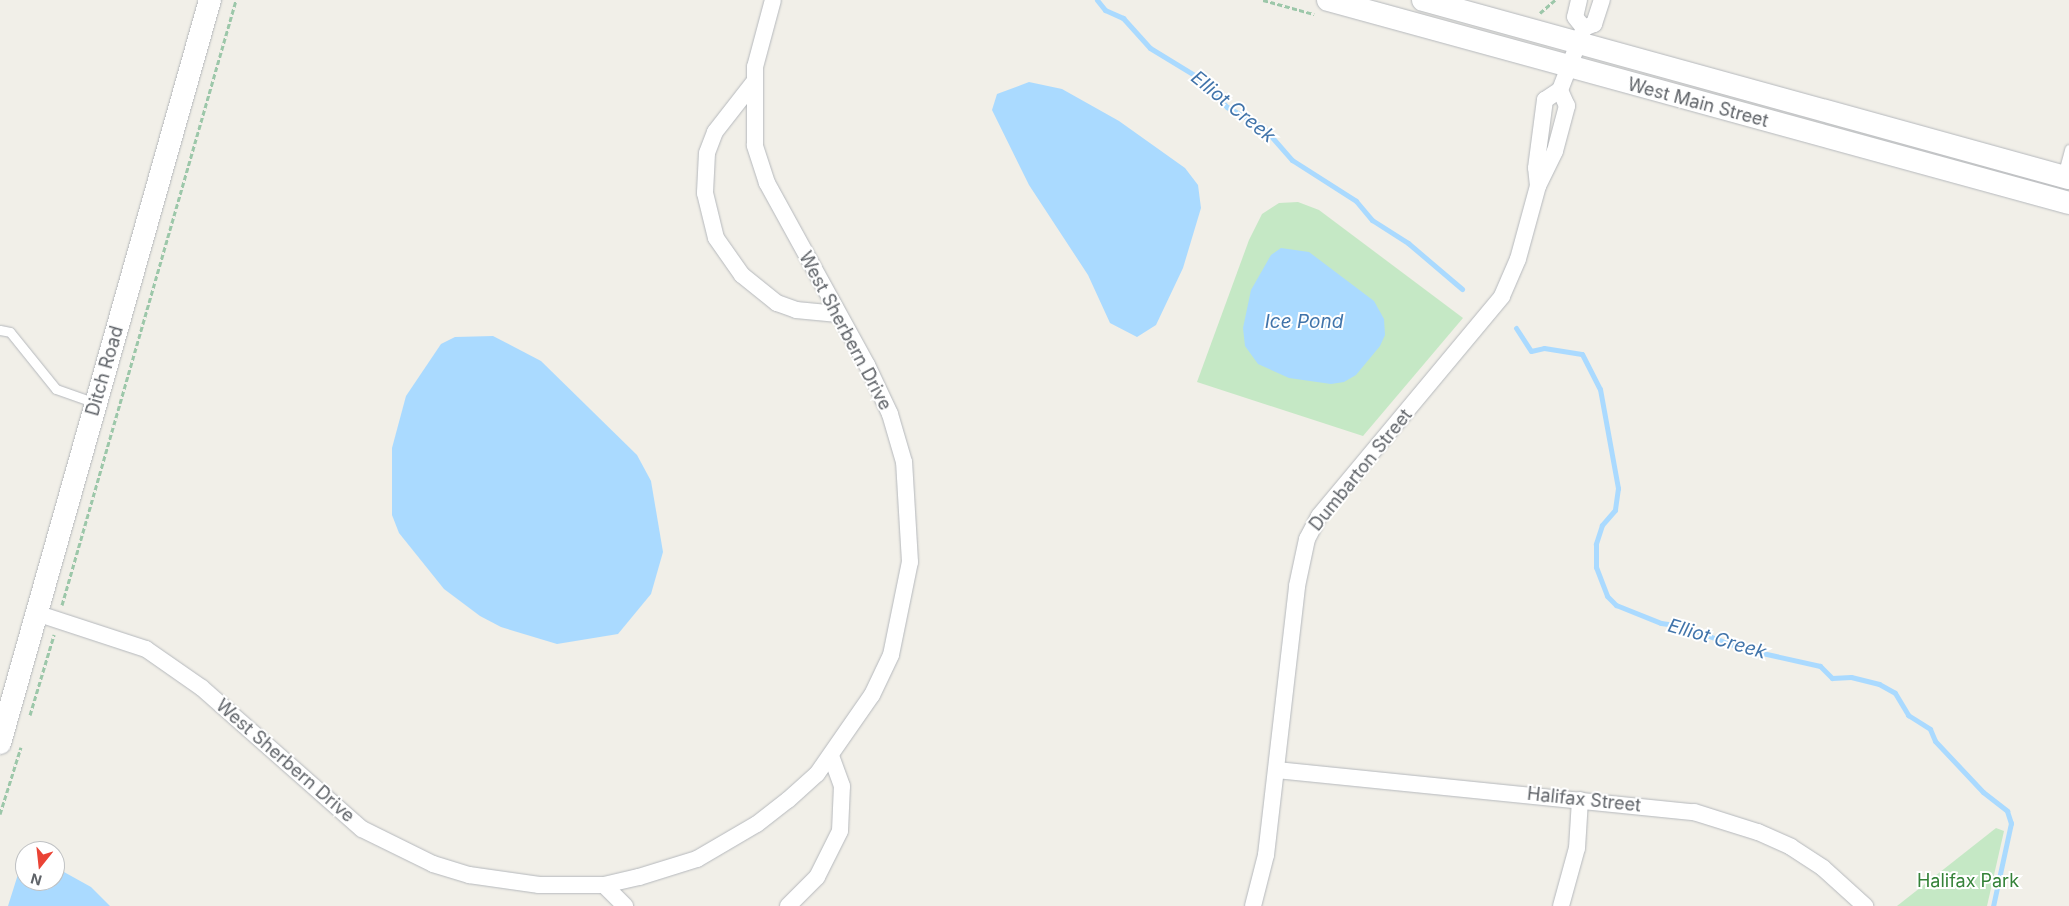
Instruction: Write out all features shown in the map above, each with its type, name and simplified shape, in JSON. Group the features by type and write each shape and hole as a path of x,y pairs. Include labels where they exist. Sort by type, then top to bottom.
{"street":[{"name":"Ditch Road","path":"0,743 210,0"},
{"name":"West Sherbern Drive","path":"36,613 146,649 175,666 328,802 362,829 397,848 433,864 503,881 604,885 665,870 728,843 788,800 831,756 872,695 891,655 910,562 904,462 890,414 766,183 755,145 754,82 761,38 774,0"},
{"name":"West Main Street","path":"1328,0 1576,49 2065,177"},
{"name":"West Main Street","path":"1423,0 2069,203"},
{"path":"1576,49 1575,17 1579,0"},
{"path":"1576,49 1594,24 1602,0"},
{"name":"Dumbarton Street","path":"1538,186 1536,168 1545,100 1560,90 1576,49"},
{"path":"754,82 715,132 707,153 705,193 716,238 742,275 777,303 796,310 838,314"},
{"name":"Dumbarton Street","path":"1252,906 1266,855 1277,770 1296,586 1307,539 1337,494 1496,307 1512,274 1538,186 1551,163 1567,106 1560,90"},
{"path":"788,906 817,877 840,831 842,786 831,756"},
{"name":"Halifax Street","path":"1277,770 1694,812 1758,832 1824,868 1865,906"},
{"path":"1561,906 1577,848 1580,800"},
{"path":"604,885 625,906"}],"lane":[{"path":"2065,177 2069,149"},
{"path":"0,330 10,332 56,389 96,403"}],"path":[{"path":"28,724 236,0"},
{"path":"1540,13 1555,0"},
{"path":"0,814 22,742"}],"green space":[{"path":"1298,202 1319,210 1463,318 1363,436 1197,382 1249,240 1262,214 1279,203"},
{"name":"Halifax Park","path":"1996,828 2004,831 1987,906 1897,906"}],"water":[{"path":"1029,82 1062,89 1119,121 1185,168 1198,185 1201,208 1183,268 1156,325 1137,337 1110,323 1088,275 1029,185 992,110 997,94"},
{"name":"Ice Pond","path":"1281,248 1309,252 1374,301 1384,319 1385,335 1380,346 1356,375 1344,382 1331,384 1289,378 1258,364 1245,346 1243,328 1251,290 1271,255"},
{"path":"493,336 541,361 637,455 651,481 663,552 651,594 618,634 557,644 501,627 480,616 444,589 399,533 392,515 392,448 406,396 441,344 455,337"},
{"path":"65,873 91,887 110,906 8,906 15,884 15,891 65,891"}],"waterway":[{"name":"Elliot Creek","path":"1097,0 1105,10 1123,18 1150,48 1196,76 1227,107 1263,127 1292,160 1356,201 1372,220 1408,243 1462,289"},
{"name":"Elliot Creek","path":"1516,328 1531,351 1544,348 1582,354 1600,389 1618,488 1615,510 1602,525 1596,544 1596,567 1607,596 1616,605 1661,623 1682,626 1744,649 1820,666 1832,678 1851,677 1879,684 1895,693 1908,715 1930,729 1935,741 1983,792 2007,811 2011,823 1993,906"}]}
